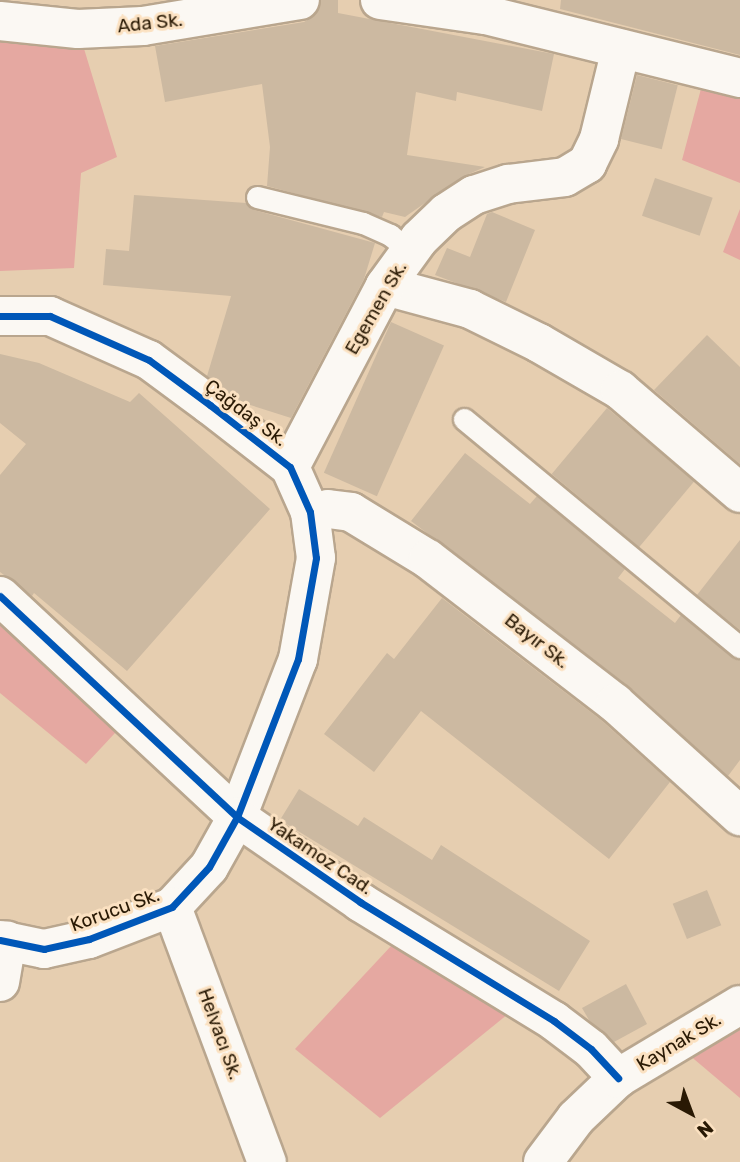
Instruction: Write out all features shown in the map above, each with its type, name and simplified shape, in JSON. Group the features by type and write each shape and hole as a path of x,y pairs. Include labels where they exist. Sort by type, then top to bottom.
{"street":[{"name":"Ada Sk.","path":"0,20 78,29 143,26 300,0"},
{"path":"380,0 486,15 740,78"},
{"name":"Egemen Sk.","path":"290,467 385,286 410,251 446,213 474,195 508,184 565,177 587,164 599,139 621,49"},
{"path":"385,286 470,309 539,343 620,390 740,493"},
{"name":"Çağdaş Sk.","path":"0,316 50,316 149,360 290,467 310,512 316,558 298,659 237,817"},
{"name":"Bayır Sk.","path":"310,512 351,512 428,559 615,703 740,816"},
{"name":"Yakamoz Cad.","path":"0,596 237,817 360,902 554,1021 591,1049 618,1078"},
{"name":"Korucu Sk.","path":"3,941 44,949 89,939 172,907 209,867 237,817"},
{"name":"Helvacı Sk.","path":"172,907 255,1158"},
{"path":"0,982 3,941"},
{"name":"Kaynak Sk.","path":"543,1162 576,1118 618,1078 740,1006"}],"lane":[{"path":"257,197 363,223 390,235 410,251"},
{"path":"464,419 740,647"}],"shaded area":[{"path":"0,21 78,29 117,157 81,173 74,268 0,271"},
{"path":"706,70 740,78 740,183 682,160"},
{"path":"740,209 740,260 723,252"},
{"path":"0,596 130,717 86,764 0,693"},
{"path":"406,930 524,1001 380,1118 295,1049"},
{"path":"740,1005 740,1098 675,1043"}],"building":[{"path":"321,0 338,0 338,13 554,54 542,111 457,92 456,101 416,92 407,155 485,167 462,177 405,217 384,212 382,217 267,186 270,147 262,84 165,102 155,46 304,22 314,16"},
{"path":"561,0 740,0 740,55 560,9"},
{"path":"637,75 678,85 662,149 621,139"},
{"path":"655,178 713,198 700,236 642,216"},
{"path":"134,195 246,203 254,210 375,243 364,279 291,418 244,403 207,376 231,296 103,285 106,249 129,251"},
{"path":"492,212 535,230 506,302 435,275 447,248 470,257 487,214"},
{"path":"391,322 444,346 377,496 324,473"},
{"path":"707,335 740,367 740,464 654,390"},
{"path":"0,354 39,363 130,402 139,393 270,509 127,671 34,593 32,596 0,572 0,475 26,444 0,423"},
{"path":"607,408 694,481 639,547 552,474"},
{"path":"465,453 530,504 537,496 625,569 618,578 675,623 681,615 740,660 740,760 728,776 628,686 411,521"},
{"path":"740,540 740,630 697,595"},
{"path":"442,598 601,720 670,782 609,859 421,711 374,772 324,734 387,653 394,659"},
{"path":"299,789 358,826 364,817 432,860 441,845 590,941 559,991 280,820"},
{"path":"707,890 721,925 687,939 673,904"},
{"path":"626,984 647,1024 614,1042 589,1020 582,1008"}],"cycle path":[{"path":"0,316 50,316 149,360 210,405 290,467 310,512 316,558 298,659 237,817 209,867 172,907 89,939 44,949 0,940"},
{"path":"0,596 237,817 360,902 554,1021 591,1049 618,1078"}]}
